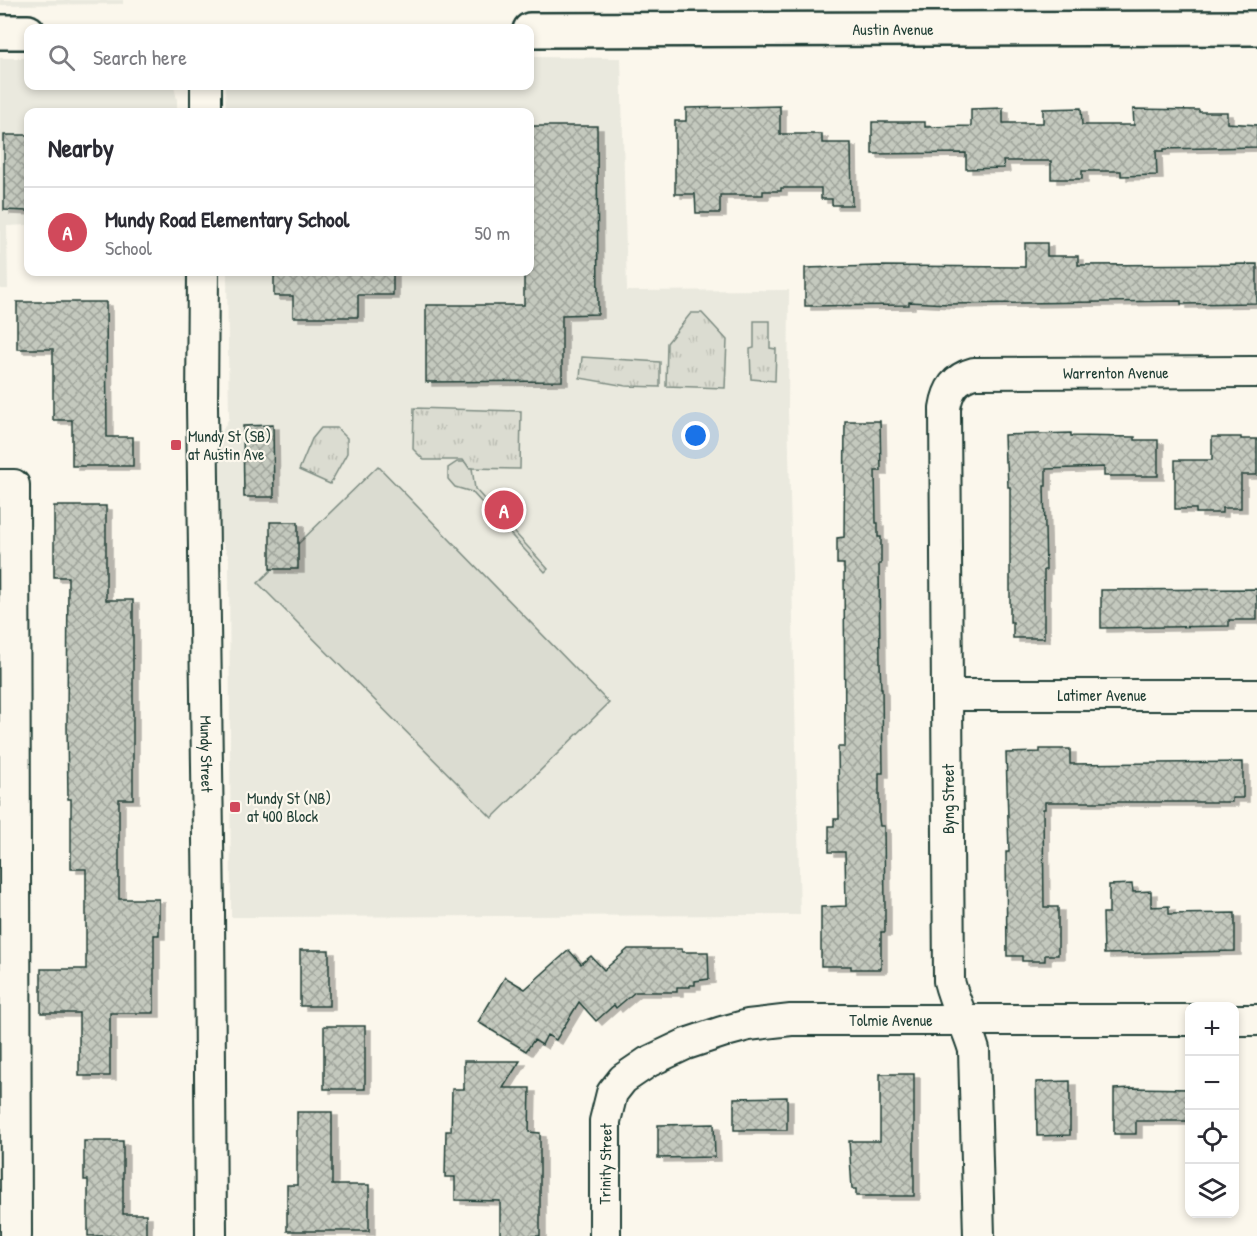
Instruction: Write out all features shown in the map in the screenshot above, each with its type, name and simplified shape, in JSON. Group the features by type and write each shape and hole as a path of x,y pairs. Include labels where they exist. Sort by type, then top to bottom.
{"main road":[{"name":"Austin Avenue","path":"534,30 1257,28"},
{"path":"0,32 24,32"}],"street":[{"path":"206,90 206,108"},
{"name":"Mundy Street","path":"203,276 202,406 210,922 210,1236"},
{"name":"Warrenton Avenue","path":"974,373 1257,372"},
{"name":"Byng Street","path":"974,373 964,375 952,386 945,408 949,981 974,1050 978,1236"},
{"path":"0,485 14,485 16,1236"},
{"name":"Latimer Avenue","path":"948,695 1257,695"},
{"name":"Tolmie Avenue","path":"612,1093 623,1079 648,1062 686,1044 748,1025 791,1020 1185,1020"},
{"path":"1239,1020 1257,1020"},
{"name":"Trinity Street","path":"605,1236 604,1129 612,1093"}],"shaded area":[{"path":"0,0 123,0 123,4 0,5"},
{"path":"534,57 621,58 627,291 789,290 788,409 800,915 231,917 229,558 219,535 217,486 218,439 229,418 227,276 534,276 534,108 226,108 225,90 534,90"},
{"path":"0,58 24,58 24,90 175,90 177,108 24,108 24,225 7,226 8,289 0,289"}],"green space":[{"path":"691,313 702,313 727,340 725,388 666,386 667,343"},
{"path":"754,321 770,321 770,348 776,349 775,381 751,379 750,349 754,348"},
{"path":"582,357 660,362 660,387 626,386 580,378"},
{"path":"414,408 521,411 520,469 469,468 463,460 424,460 413,449"},
{"path":"321,428 337,428 347,438 347,453 330,484 299,470 312,439"},
{"path":"457,462 465,462 469,468 472,468 475,489 548,569 545,572 472,492 455,487 448,479 448,468"},
{"path":"378,466 609,703 492,818 258,583"}],"building":[{"path":"780,106 780,134 822,134 822,143 851,143 852,205 832,205 832,199 821,199 821,188 781,188 781,191 763,191 763,195 720,195 720,213 696,213 695,194 675,194 675,121 686,121 686,108"},
{"path":"1003,108 1003,123 1043,123 1043,109 1081,108 1082,125 1134,125 1133,109 1227,112 1227,123 1257,125 1257,147 1164,149 1164,151 1156,151 1157,175 1121,176 1121,171 1082,171 1082,179 1051,179 1051,161 1003,161 1004,168 966,169 966,153 872,154 872,122 925,122 925,127 971,126 971,109"},
{"path":"534,126 597,126 598,314 562,315 562,381 426,382 426,305 524,305 524,276 534,276"},
{"path":"4,135 24,135 24,211 4,210"},
{"path":"1025,243 1047,243 1047,256 1078,256 1078,265 1257,264 1257,303 1181,304 1181,301 948,304 909,302 909,305 805,306 805,268 1025,267"},
{"path":"274,276 393,276 393,295 358,295 358,317 293,317 293,296 274,296"},
{"path":"17,302 106,302 107,437 133,437 133,466 72,466 72,420 53,420 53,349 17,349"},
{"path":"845,421 880,421 881,471 875,471 876,523 878,523 878,537 881,537 881,564 879,564 883,773 879,773 879,819 880,826 884,826 885,932 881,932 881,969 821,966 821,907 846,906 845,852 829,852 829,826 834,826 834,819 839,819 838,747 845,747 844,564 837,564 837,538 844,537"},
{"path":"273,425 274,497 244,497 243,426"},
{"path":"1071,433 1071,436 1135,437 1135,440 1158,440 1158,476 1104,476 1104,467 1046,469 1044,638 1013,638 1013,622 1010,622 1010,487 1008,487 1007,462 1005,462 1004,435"},
{"path":"1212,437 1257,439 1257,475 1241,475 1241,508 1222,508 1222,513 1196,513 1196,509 1175,509 1175,460 1212,460"},
{"path":"54,506 106,506 106,600 133,600 133,799 119,799 119,899 159,899 159,935 154,935 154,1013 110,1013 110,1076 79,1076 79,1013 41,1013 41,969 86,969 86,869 71,869 71,799 68,799 67,725 68,577 54,577"},
{"path":"270,522 298,522 298,569 270,569"},
{"path":"1257,589 1257,620 1229,620 1229,626 1101,628 1101,590"},
{"path":"1040,749 1070,749 1070,764 1243,762 1243,798 1232,798 1232,802 1045,802 1045,809 1043,809 1044,907 1058,907 1058,955 1045,955 1045,961 1022,961 1022,956 1007,956 1006,852 1009,852 1006,753 1040,752"},
{"path":"1132,884 1133,892 1151,891 1151,907 1169,906 1169,914 1235,913 1235,951 1104,954 1103,913 1109,913 1109,885"},
{"path":"628,949 682,949 682,952 708,952 709,979 695,981 695,985 690,985 690,987 677,987 677,992 635,992 616,1008 614,1005 596,1021 579,1002 556,1040 547,1035 542,1045 534,1040 526,1051 478,1022 505,977 525,989 569,950 581,964 591,956 604,970"},
{"path":"300,950 329,950 329,1006 300,1006"},
{"path":"324,1026 365,1026 365,1089 324,1089"},
{"path":"464,1061 520,1061 503,1088 530,1088 529,1132 540,1133 540,1236 500,1236 500,1201 455,1200 455,1177 445,1177 446,1131 451,1131 452,1089 464,1089"},
{"path":"880,1074 914,1074 914,1196 856,1196 856,1189 852,1189 849,1141 880,1141"},
{"path":"1070,1081 1070,1135 1037,1136 1036,1082"},
{"path":"1114,1089 1185,1089 1185,1121 1136,1121 1136,1134 1114,1134"},
{"path":"787,1097 787,1130 734,1130 734,1098"},
{"path":"297,1112 332,1112 332,1185 369,1185 369,1231 287,1231 287,1185 297,1185"},
{"path":"714,1124 715,1157 658,1158 658,1125"},
{"path":"84,1141 123,1141 123,1214 146,1214 146,1236 88,1236 88,1180 84,1180"}],"place":[{"name":"Mundy St (SB) at Austin Ave","path":"176,445"},
{"name":"Mundy Road Elementary School","path":"504,510"},
{"name":"Mundy St (NB) at 400 Block","path":"235,807"}]}
